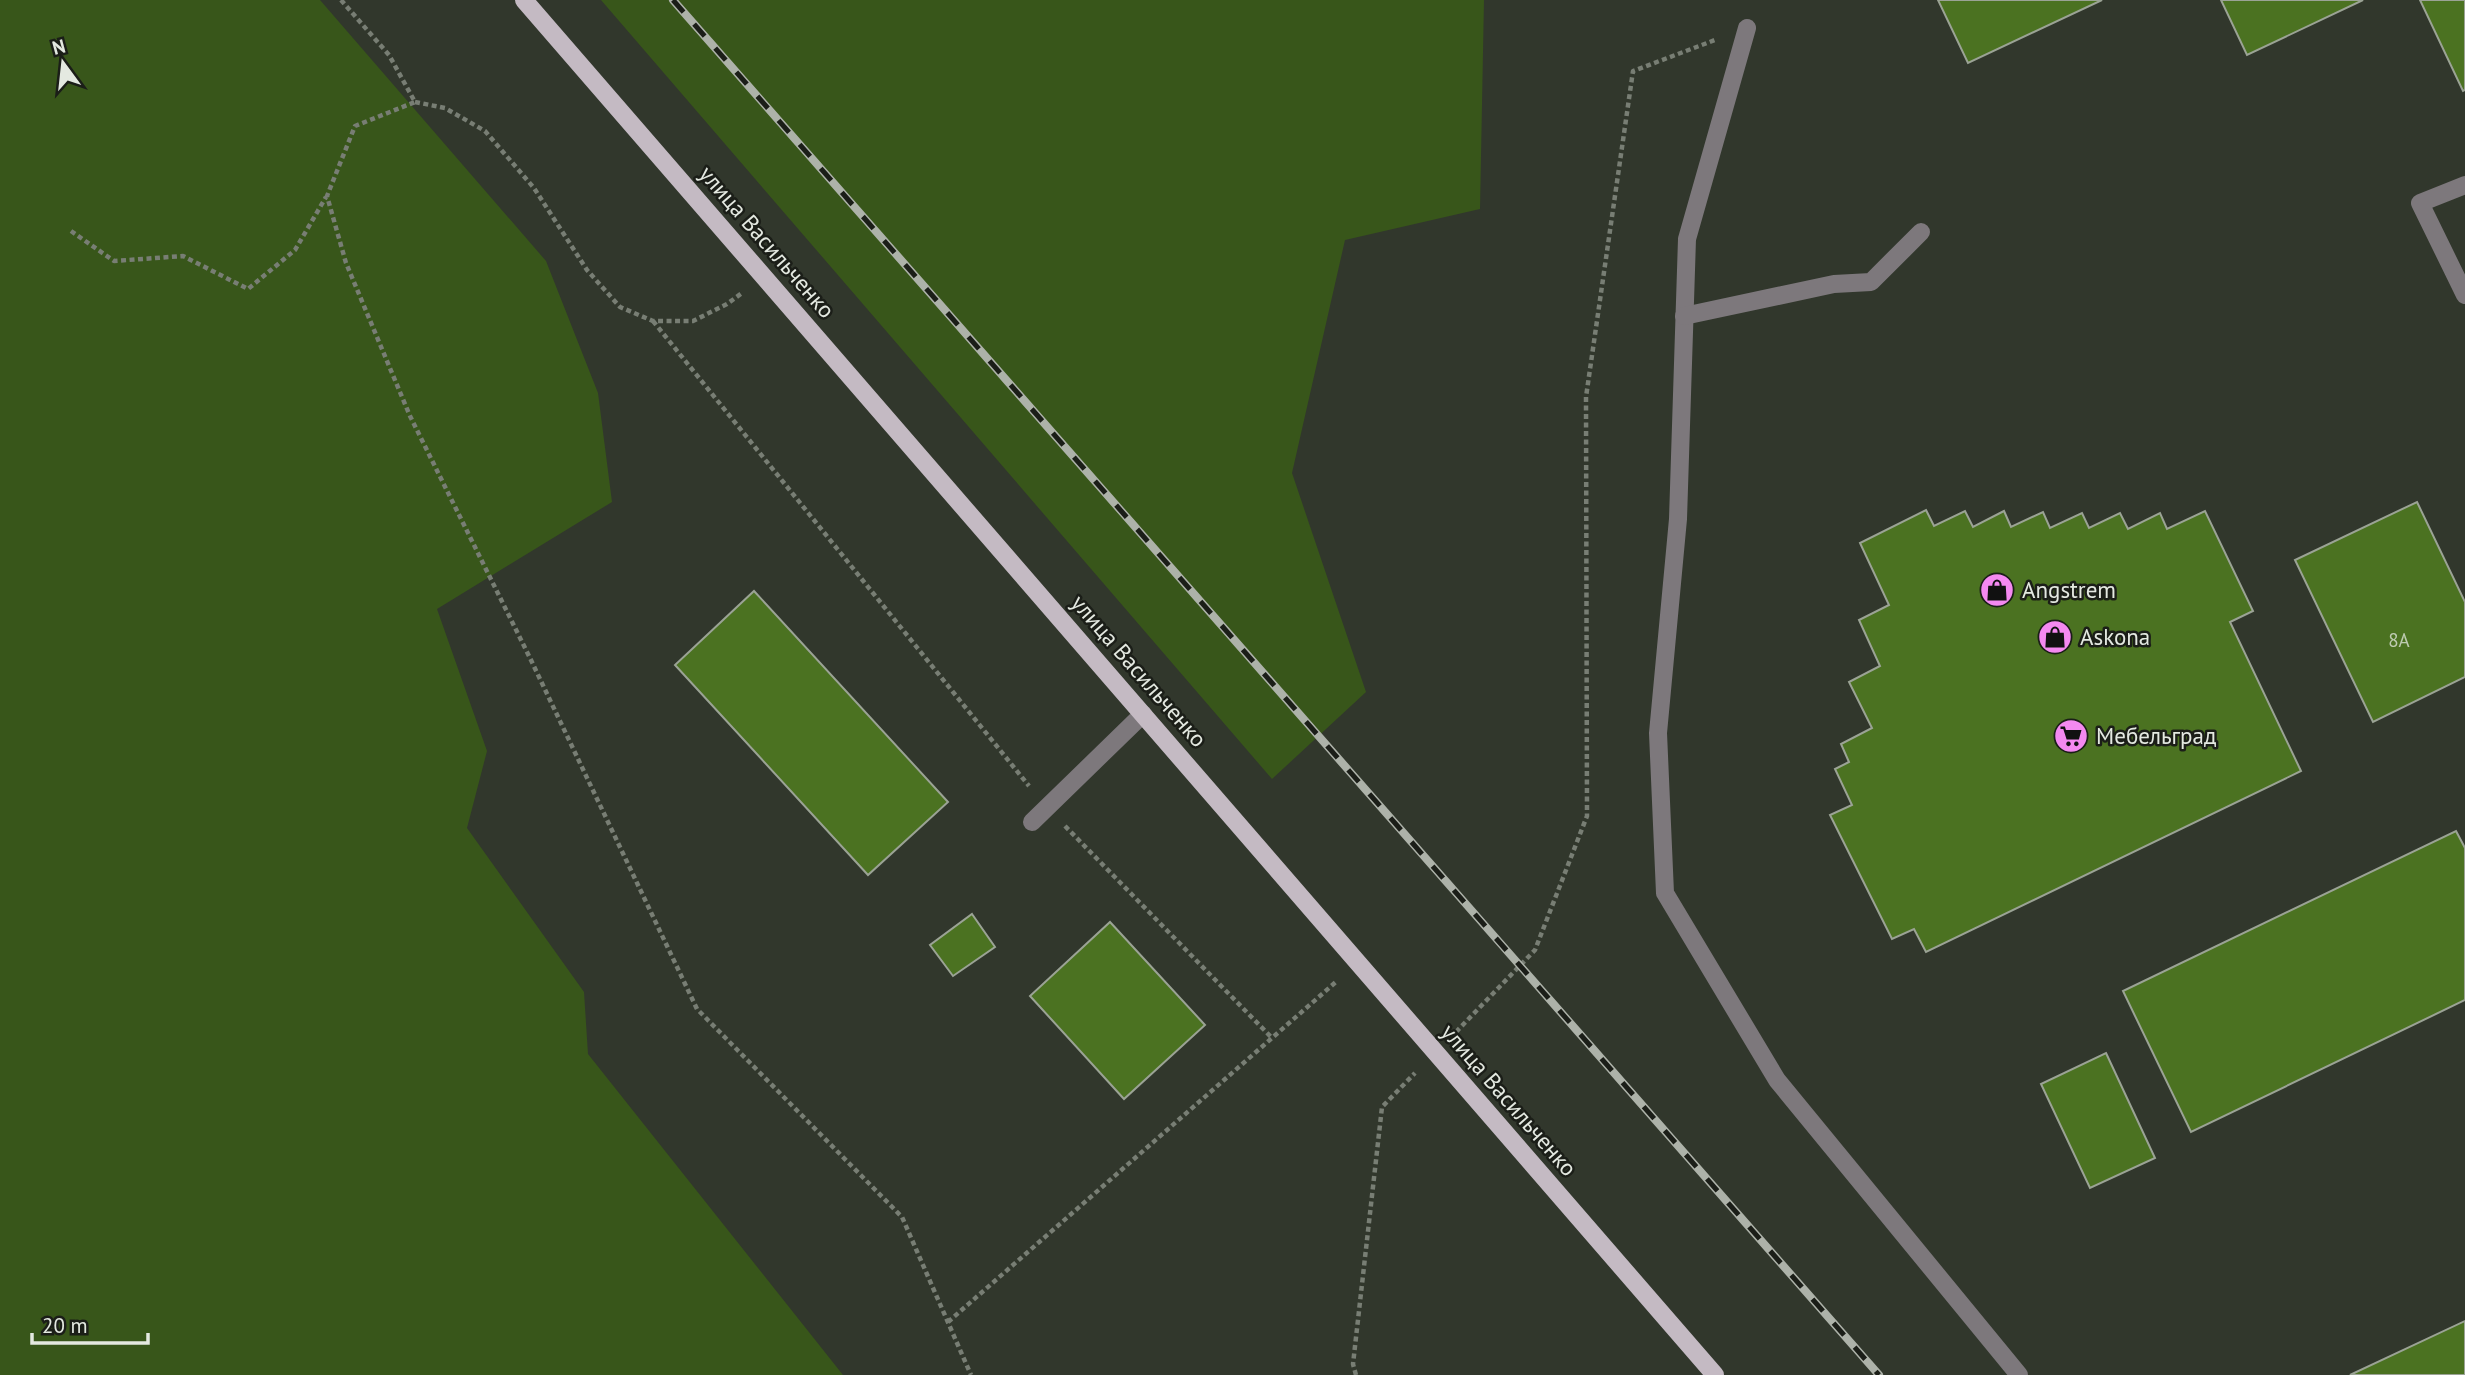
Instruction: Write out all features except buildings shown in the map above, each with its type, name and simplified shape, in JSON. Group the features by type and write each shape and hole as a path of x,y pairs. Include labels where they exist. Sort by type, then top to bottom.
{"main road":[{"name":"улица Васильченко","path":"524,0 1715,1375"}],"lane":[{"path":"1747,28 1687,239 1678,519 1658,733 1665,893 1777,1080 2019,1375"},
{"path":"2465,185 2420,203 2465,295"},
{"path":"1684,316 1834,284 1871,282 1921,232"},
{"path":"1032,822 1143,714"}],"path":[{"path":"341,0 389,55 415,102"},
{"path":"1356,1375 1353,1364 1382,1107 1535,950 1587,816 1586,397 1633,71 1747,28"},
{"path":"71,231 114,261 183,256 248,289 295,250 327,196 355,126 415,102 445,108 485,131 534,188 587,270 620,307 653,321 692,321 727,304 765,276"},
{"path":"327,196 346,263 410,416 530,658 697,1009 902,1217 971,1375"},
{"path":"653,321 1046,806 1272,1038"},
{"path":"948,1322 1358,962"}],"green space":[{"path":"0,0 320,0 546,261 598,393 612,502 437,609 487,751 467,828 584,992 588,1054 843,1375 0,1375"},
{"path":"601,0 1484,0 1480,209 1345,240 1292,473 1366,692 1272,779"}],"railway":[{"path":"673,0 1879,1375"}],"place":[{"name":"Angstrem","path":"1997,590"},
{"name":"Askona","path":"2055,637"},
{"name":"Мебельград","path":"2071,736"}]}
